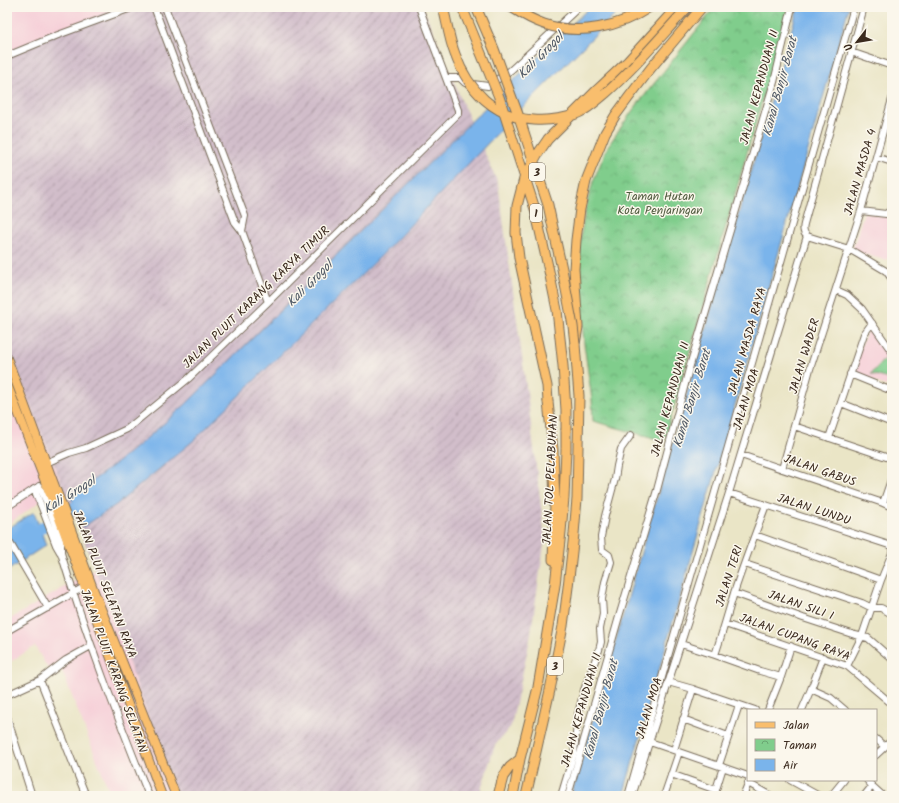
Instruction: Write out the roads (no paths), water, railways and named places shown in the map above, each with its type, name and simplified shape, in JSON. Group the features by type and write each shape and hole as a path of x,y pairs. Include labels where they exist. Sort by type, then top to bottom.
{"highway":[{"path":"443,7 455,54 470,84 490,105 501,111 527,120 542,121 576,114 598,100 632,68 688,7"},
{"name":"JALAN TOL PELABUHAN","path":"462,7 499,97 535,209 550,271 556,310 563,366 566,410 566,449 562,526 551,609"},
{"name":"3","path":"476,7 494,49 517,111 548,205 573,326 579,396 577,499 563,626 526,796"},
{"path":"511,7 543,24 557,28 585,29 610,25 622,21 641,13 650,7"},
{"path":"551,609 550,584 553,559 555,504 553,449 547,386 519,258 516,233 517,206 524,179 537,154 548,140 628,61 677,7"},
{"path":"575,344 578,327 574,269 580,209 586,181 605,134 615,116 651,68 702,7"},
{"name":"3","path":"513,796 520,759 538,687 551,609"},
{"path":"498,796 503,777 510,767 520,759"}],"main road":[{"name":"JALAN PLUIT SELATAN RAYA","path":"7,358 46,463 51,504 64,541 84,587 162,796"},
{"name":"JALAN PLUIT SELATAN RAYA","path":"7,384 39,486 51,504"},
{"name":"JALAN PLUIT SELATAN RAYA","path":"64,541 94,590 176,796"}],"street":[{"path":"7,56 58,35 134,7"},
{"path":"154,7 235,222 242,231 268,302"},
{"path":"165,7 245,216 242,231"},
{"path":"419,7 449,78 460,78 465,83 488,86 511,70 579,7"},
{"name":"JALAN KEPANDUAN II","path":"568,796 657,490 689,369 774,82 792,7"},
{"name":"JALAN MASDA RAYA","path":"628,796 854,7"},
{"name":"JALAN MOA","path":"632,796 730,493 807,236 803,228 864,7"},
{"path":"851,52 892,66"},
{"name":"JALAN PLUIT KARANG KARYA TIMUR","path":"46,463 69,453 86,448 127,429 188,379 458,114 449,78"},
{"name":"JALAN MASDA 4","path":"849,249 892,99"},
{"path":"885,125 892,127"},
{"path":"876,157 892,162"},
{"path":"861,211 886,214 892,209"},
{"path":"807,236 849,249 886,271 892,279"},
{"name":"JALAN WADER","path":"782,469 810,369 849,249"},
{"path":"886,271 892,266"},
{"path":"836,290 847,295 857,304 892,352"},
{"path":"829,438 864,334 872,323"},
{"path":"850,374 887,388 892,387"},
{"path":"841,403 892,423"},
{"path":"794,426 892,459"},
{"name":"JALAN KEPANDUAN II","path":"561,796 574,753 578,714 584,690 600,650 600,629 603,614 602,599 611,562 609,555 602,550 601,537 621,449 631,435"},
{"name":"JALAN GABUS","path":"741,455 892,507"},
{"path":"882,503 892,477"},
{"path":"7,506 39,486"},
{"name":"JALAN PLUIT KARANG SELATAN","path":"39,486 51,504 64,541 61,553 92,646 112,704 149,796"},
{"name":"JALAN LUNDU","path":"730,493 892,546"},
{"name":"JALAN TERI","path":"715,655 734,593 766,505"},
{"path":"755,535 881,580"},
{"path":"7,538 48,608"},
{"path":"847,666 862,636 892,553"},
{"path":"745,564 872,608 881,608 892,614"},
{"path":"7,631 84,587"},
{"name":"JALAN SILI I","path":"734,593 803,618 868,638 892,659"},
{"name":"JALAN CUPANG RAYA","path":"725,624 847,666 892,704"},
{"path":"682,644 781,677"},
{"path":"7,695 40,680 66,660 92,646"},
{"path":"768,709 791,646"},
{"path":"802,709 823,657"},
{"path":"40,680 86,796"},
{"path":"668,682 752,709"},
{"path":"664,796 671,774 683,719 693,689"},
{"path":"811,689 831,698 844,709"},
{"path":"671,774 715,793 728,736 739,705"},
{"path":"7,717 32,796"},
{"path":"683,719 728,736"},
{"path":"877,740 884,746"},
{"path":"877,754 892,740"},
{"path":"650,742 747,776"},
{"path":"792,781 818,796"},
{"path":"832,796 843,781"},
{"path":"868,781 883,796"},
{"path":"743,796 748,782 771,796"},
{"path":"864,796 872,786"}],"water":[{"path":"590,7 623,7 510,120 382,255 193,441 116,505 83,527 70,495 115,464 185,405 500,93"},
{"name":"Kanal Banjir Barat","path":"798,7 849,7 623,796 571,796"},
{"path":"34,512 46,545 7,571 7,529"}],"waterway":[{"name":"Kali Grogol","path":"7,550 87,499"}],"park label":[{"name":"Taman Hutan Kota Penjaringan","path":"660,203"}]}
